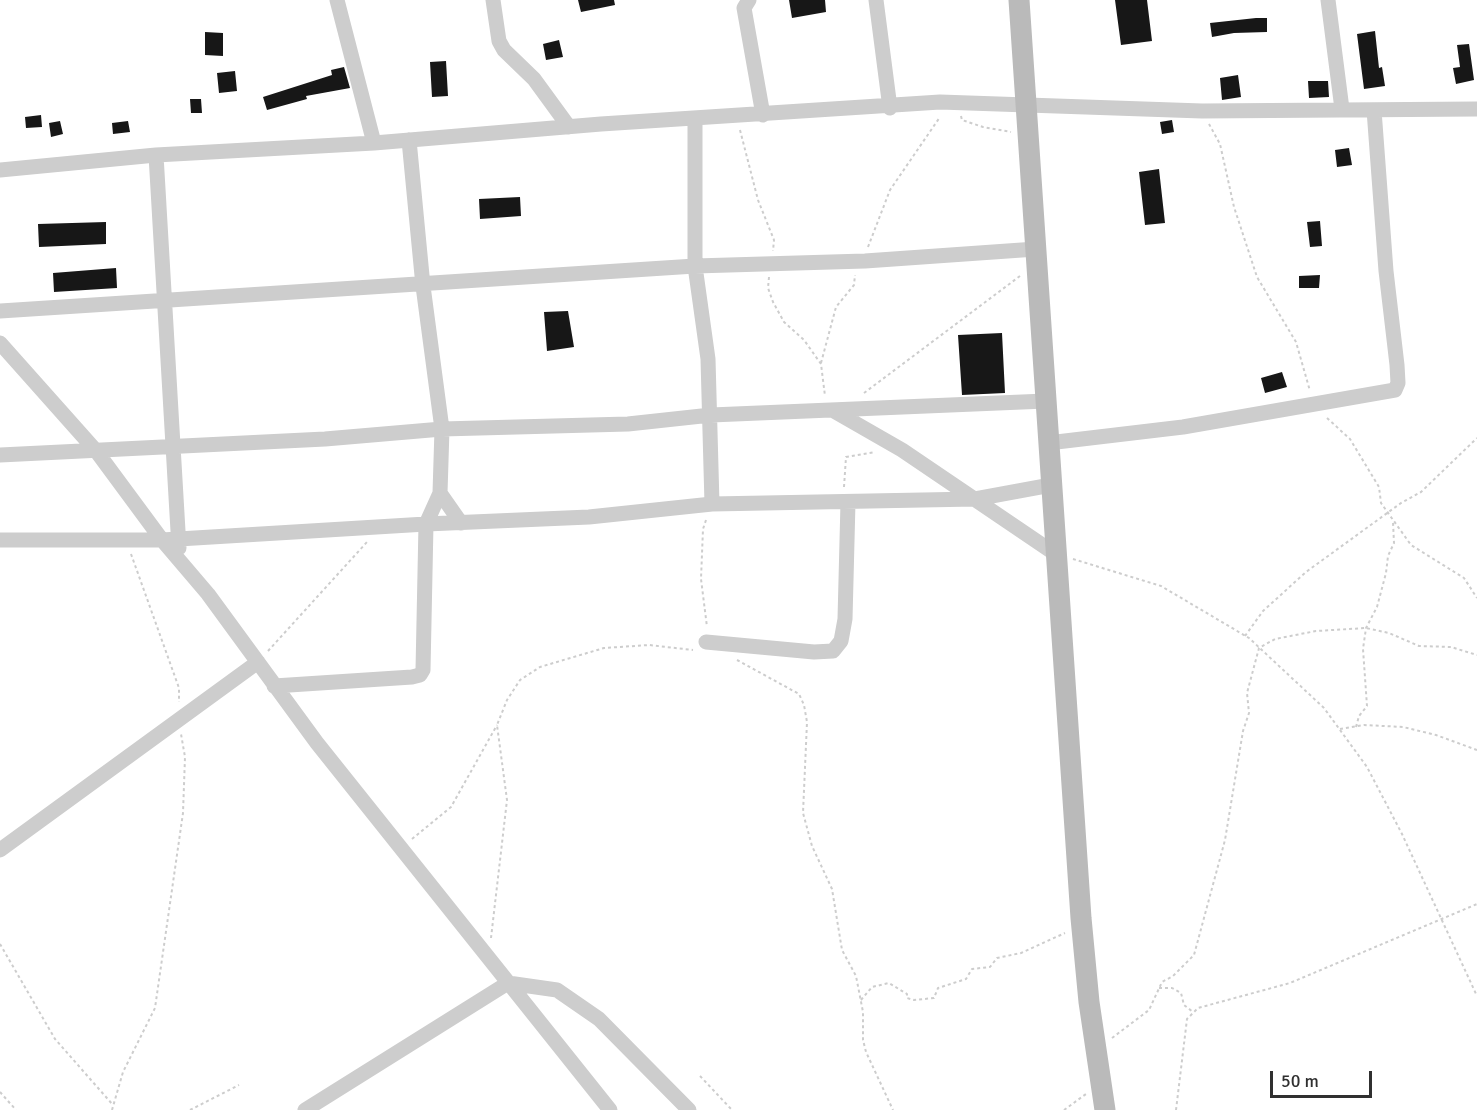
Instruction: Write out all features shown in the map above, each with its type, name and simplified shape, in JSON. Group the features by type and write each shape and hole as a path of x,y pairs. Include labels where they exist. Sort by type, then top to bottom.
{"main road":[{"path":"1019,0 1054,553 1082,926 1095,1050 1105,1110"}],"street":[{"path":"337,0 374,143"},
{"path":"493,0 499,41 504,50 534,79 569,127"},
{"path":"749,0 744,8 763,115"},
{"path":"876,0 890,108"},
{"path":"1328,0 1342,109"},
{"path":"0,170 156,155 409,141 569,127 890,108 940,102 1202,111 1477,109"},
{"path":"1048,443 1183,426 1395,390 1398,383 1386,271 1374,110"},
{"path":"695,119 695,266 708,359 712,504"},
{"path":"274,686 420,675 424,664 426,524 440,493 442,429 423,286 409,141"},
{"path":"156,155 180,560"},
{"path":"0,311 423,286 695,266 1036,256"},
{"path":"0,343 97,452 162,540 180,560 274,686 401,849 610,1110"},
{"path":"0,455 97,452 173,444 325,439 442,429 628,424 711,415 1046,401"},
{"path":"838,410 902,450 1054,553"},
{"path":"0,540 162,540 589,517 712,504 975,500 1051,485"},
{"path":"440,493 461,523"},
{"path":"706,642 813,652 833,651 841,641 844,618 848,502"},
{"path":"0,850 258,662"},
{"path":"305,1110 508,983 557,990 598,1018 689,1110"}],"path":[{"path":"821,364 836,307 854,285 855,270 865,261 868,244 890,190 921,143 940,120 940,102"},
{"path":"957,102 962,120 983,128 1028,135"},
{"path":"1202,111 1220,144 1234,207 1257,277 1296,342 1313,405 1350,439 1379,487 1381,503 1411,544 1464,578 1477,598"},
{"path":"838,410 1036,256"},
{"path":"1245,636 1263,611 1306,572 1421,492 1477,438"},
{"path":"848,502 844,485 846,457 902,450"},
{"path":"401,849 451,807 497,725 507,700 520,680 540,667 604,648 649,645 691,652 706,642 708,621 701,579 703,529 712,504"},
{"path":"1356,727 1359,716 1367,706 1363,650 1366,628 1377,607 1388,556 1394,543 1394,521"},
{"path":"258,662 380,528"},
{"path":"113,1108 123,1072 155,1008 183,813 185,757 178,720 179,688 125,540"},
{"path":"1054,553 1161,586 1245,636 1324,708 1366,767 1382,795 1477,996"},
{"path":"1095,1050 1149,1010 1162,982 1173,976 1194,955 1225,840 1243,731 1249,713 1247,693 1259,648 1275,639 1316,631 1366,628 1389,633 1419,646 1451,647 1477,655"},
{"path":"737,660 799,694 804,705 807,722 803,813 812,846 832,889 842,950 856,976 861,1000 866,1052 893,1110"},
{"path":"489,959 507,800 497,725"},
{"path":"1340,729 1403,727 1477,750"},
{"path":"1176,1110 1187,1019 1198,1008 1290,983 1477,904"},
{"path":"861,1000 872,987 889,983 907,994 907,998 914,1000 934,998 938,988 966,979 972,969 990,967 997,958 1021,953 1082,926"},
{"path":"0,944 55,1039 106,1094 113,1108"},
{"path":"1159,988 1172,988 1181,993 1184,1005 1193,1012"},
{"path":"700,1076 732,1110"},
{"path":"1064,1110 1100,1083"},
{"path":"190,1110 239,1084"},
{"path":"0,1092 16,1110"}],"building":[{"path":"578,0 614,0 615,5 581,12"},
{"path":"789,0 825,0 826,12 792,18"},
{"path":"1115,0 1147,0 1152,41 1121,45"},
{"path":"1267,18 1267,32 1234,33 1212,37 1210,23"},
{"path":"1375,31 1379,68 1382,67 1385,86 1364,89 1357,34"},
{"path":"205,32 223,33 223,56 205,55"},
{"path":"559,40 563,57 546,60 543,44"},
{"path":"1469,44 1474,80 1456,84 1453,68 1460,67 1457,45"},
{"path":"446,61 448,96 432,97 430,62"},
{"path":"344,67 350,88 306,96 307,99 267,110 263,97 332,75 331,70"},
{"path":"235,71 237,91 219,93 217,73"},
{"path":"1238,75 1241,97 1222,100 1220,78"},
{"path":"1308,81 1328,81 1329,97 1309,98"},
{"path":"190,99 201,99 202,113 191,113"},
{"path":"41,115 42,127 26,128 25,117"},
{"path":"1172,120 1174,132 1162,134 1160,122"},
{"path":"60,121 63,134 51,137 49,123"},
{"path":"128,121 130,132 113,134 112,123"},
{"path":"1349,148 1352,165 1337,167 1335,150"},
{"path":"1159,169 1165,223 1145,225 1139,172"},
{"path":"520,197 521,216 480,219 479,199"},
{"path":"1320,221 1322,246 1310,247 1307,222"},
{"path":"106,222 106,244 39,247 38,224"},
{"path":"116,268 117,288 54,292 53,273"},
{"path":"1320,275 1319,288 1299,288 1299,276"},
{"path":"568,311 574,347 547,351 544,312"},
{"path":"1002,333 1005,393 962,395 958,335"},
{"path":"1282,372 1287,387 1265,393 1261,378"}]}
